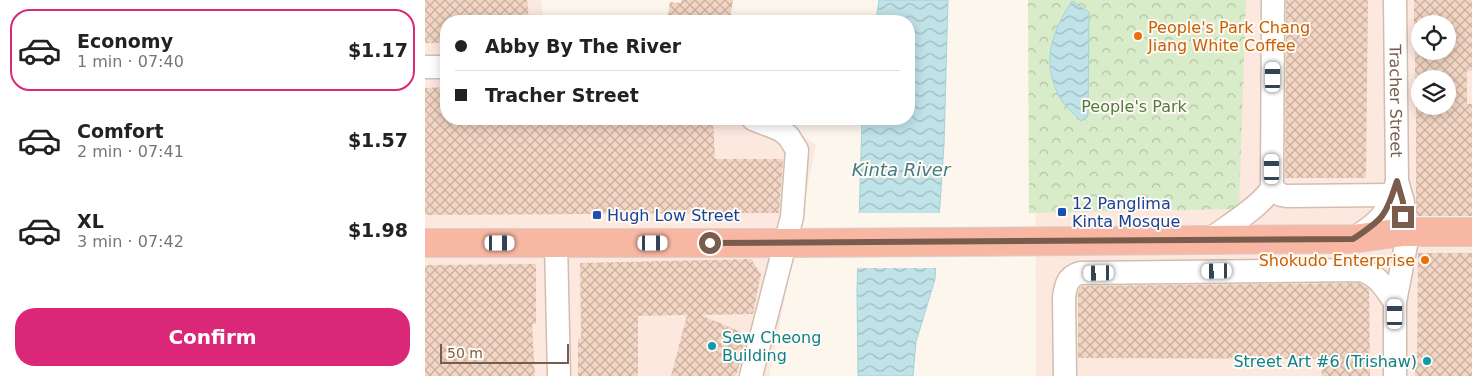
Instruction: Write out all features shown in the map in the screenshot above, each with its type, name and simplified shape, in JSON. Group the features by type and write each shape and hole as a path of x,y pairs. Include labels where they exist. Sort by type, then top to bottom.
{"highway":[{"path":"1404,239 1472,232"},
{"path":"425,243 793,243 1404,239 1472,245"}],"street":[{"path":"1209,240 1259,202 1267,195 1271,188 1273,0"},
{"name":"Tracher Street","path":"1395,0 1395,188 1403,202 1404,239 1395,302 1395,376"},
{"path":"425,67 440,67"},
{"path":"751,376 793,243 792,216 797,150 789,137 781,130 768,125"},
{"path":"1271,188 1287,196 1395,188 1389,206 1383,216 1375,225 1353,239"},
{"path":"556,243 559,376"},
{"path":"1065,376 1064,297 1069,280 1080,273 1361,270 1372,274 1381,281 1395,302"}],"shaded area":[{"path":"425,0 541,0 543,15 440,15 440,125 785,125 816,145 769,376 425,376"},
{"path":"1035,0 1472,0 1472,376 1036,376"}],"green space":[{"name":"People's Park","path":"1028,0 1246,0 1239,209 1029,213"}],"water":[{"name":"Kinta River","path":"879,0 948,0 944,145 935,279 916,342 913,376 858,376 857,291 862,125 915,125 915,15 877,15"},
{"path":"1072,1 1089,12 1088,116 1081,121 1068,109 1060,98 1050,69 1051,46 1059,23"}],"pier":[{"path":"857,213 942,213 938,268 855,268"}],"building":[{"path":"425,0 527,0 528,15 440,15 440,43 425,43"},
{"path":"681,0 733,0 731,15 668,15 670,2 681,3"},
{"path":"1286,0 1368,0 1366,178 1285,178"},
{"path":"1414,0 1472,0 1472,71 1467,71 1467,104 1472,104 1472,216 1416,216 1416,115 1456,115 1456,70 1415,70 1415,60 1456,60 1456,15 1414,15"},
{"path":"440,87 440,125 713,125 715,159 783,159 779,213 425,215 425,88"},
{"path":"1418,253 1472,253 1472,376 1415,376 1415,360 1417,360"},
{"path":"751,259 761,274 753,314 701,315 748,335 736,376 671,376 687,315 638,316 638,376 578,376 578,338 581,338 580,263"},
{"path":"536,264 536,324 532,324 535,376 425,376 425,265"},
{"path":"1359,283 1369,289 1370,376 1322,376 1321,359 1078,358 1078,294 1079,288 1083,286"}],"place":[{"name":"People's Park Chang Jiang White Coffee","path":"1138,36"},
{"name":"12 Panglima Kinta Mosque","path":"1062,212"},
{"name":"Hugh Low Street","path":"597,215"},
{"name":"Shokudo Enterprise","path":"1425,260"},
{"name":"Sew Cheong Building","path":"712,346"},
{"name":"Street Art #6 (Trishaw)","path":"1427,361"}],"route":[{"path":"710,243 1353,239 1375,225 1383,216 1389,206 1397,181 1403,202 1403,217"}]}
